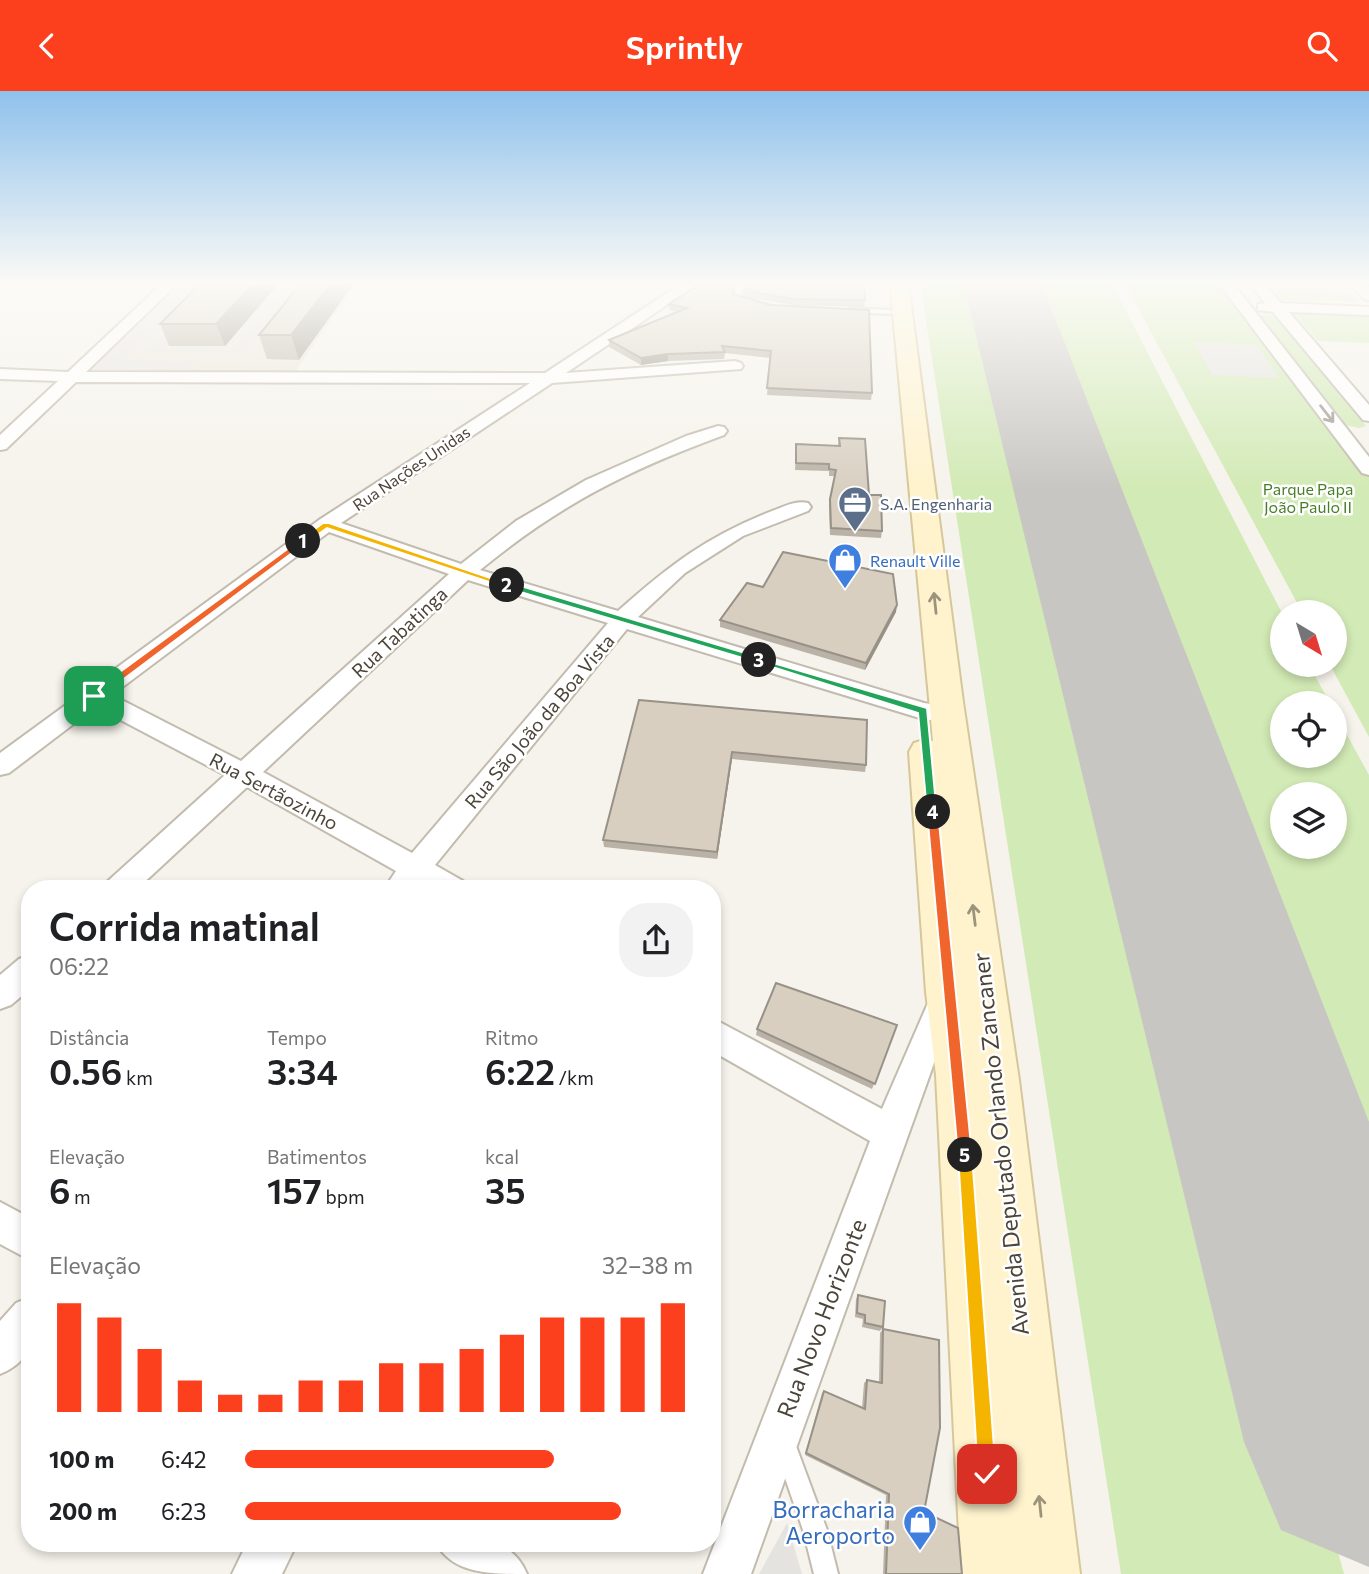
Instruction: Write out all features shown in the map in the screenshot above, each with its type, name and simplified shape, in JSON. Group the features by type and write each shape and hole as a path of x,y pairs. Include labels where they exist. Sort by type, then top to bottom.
{"main road":[{"name":"Avenida Deputado Orlando Zancaner","path":"893,351 938,734 995,1080 1047,1574"},
{"name":"Avenida Deputado Orlando Zancaner","path":"905,351 931,670"},
{"name":"Avenida Deputado Orlando Zancaner","path":"938,734 948,992 938,1069 994,1574"}],"street":[{"path":"0,445 98,351"},
{"name":"Rua Nações Unidas","path":"0,766 326,524 588,351"},
{"path":"1279,351 1369,469"},
{"path":"1313,351 1369,416"},
{"path":"0,374 71,377 548,377 736,366"},
{"name":"Rua Tabatinga","path":"128,880 464,572 523,526 590,485 675,446 718,431"},
{"path":"1344,435 1369,436"},
{"name":"Rua São João da Boa Vista","path":"407,880 623,619 678,569 736,532 801,507"},
{"path":"326,524 464,572 623,619 938,734"},
{"name":"Rua Sertãozinho","path":"94,696 245,774 437,880"},
{"path":"0,996 21,977"},
{"path":"721,1038 891,1133"},
{"name":"Rua Novo Horizonte","path":"727,1574 891,1133 938,1069"},
{"path":"0,1221 21,1235"},
{"path":"0,1353 21,1328"},
{"path":"256,1574 269,1552"},
{"path":"472,1552 503,1574"}],"lane":[{"path":"780,1430 815,1530 826,1574"}],"shaded area":[{"path":"108,351 309,351 295,372 89,370"},
{"path":"113,351 133,351 124,360 194,361 188,369 96,368"},
{"path":"148,351 244,351 241,355 145,354"},
{"path":"1199,351 1261,351 1279,378 1212,375"},
{"path":"787,1523 802,1574 759,1574"}],"green space":[{"path":"931,351 1001,351 1344,1574 1121,1574"},
{"path":"1046,351 1147,351 1275,600 1270,600 1270,677 1316,677 1323,691 1270,691 1270,768 1347,768 1347,735 1369,775 1369,1280"},
{"name":"Parque Papa João Paulo II","path":"1161,351 1275,351 1369,477 1369,737 1347,696 1347,691 1344,691 1336,677 1348,677 1348,600 1296,600"},
{"path":"1287,351 1307,351 1366,426 1359,428 1344,425"}],"building":[{"path":"629,351 725,352 668,354 641,358"},
{"path":"771,351 870,351 872,393 767,388"},
{"path":"839,438 865,439 869,495 881,495 882,531 831,528 830,499 836,470 829,469 829,464 796,463 796,444 840,446"},
{"path":"783,552 893,574 897,605 866,663 720,620 747,583 763,587"},
{"path":"639,700 867,720 866,765 732,752 717,852 603,840"},
{"path":"776,983 897,1025 875,1084 757,1029"},
{"path":"858,1295 885,1301 883,1327 865,1323 865,1315 857,1313"},
{"path":"883,1329 939,1340 940,1428 924,1512 958,1528 962,1574 886,1574 889,1494 806,1453 824,1391 865,1409 867,1380 882,1383"}],"runway":[{"path":"1024,351 1369,1442"}],"place":[{"name":"S.A. Engenharia","path":"855,533"},
{"name":"Renault Ville","path":"845,590"},
{"name":"Borracharia Aeroporto","path":"920,1552"}],"route":[{"path":"94,696 326,524 464,572 923,711 948,992 960,1075 987,1474"}]}
